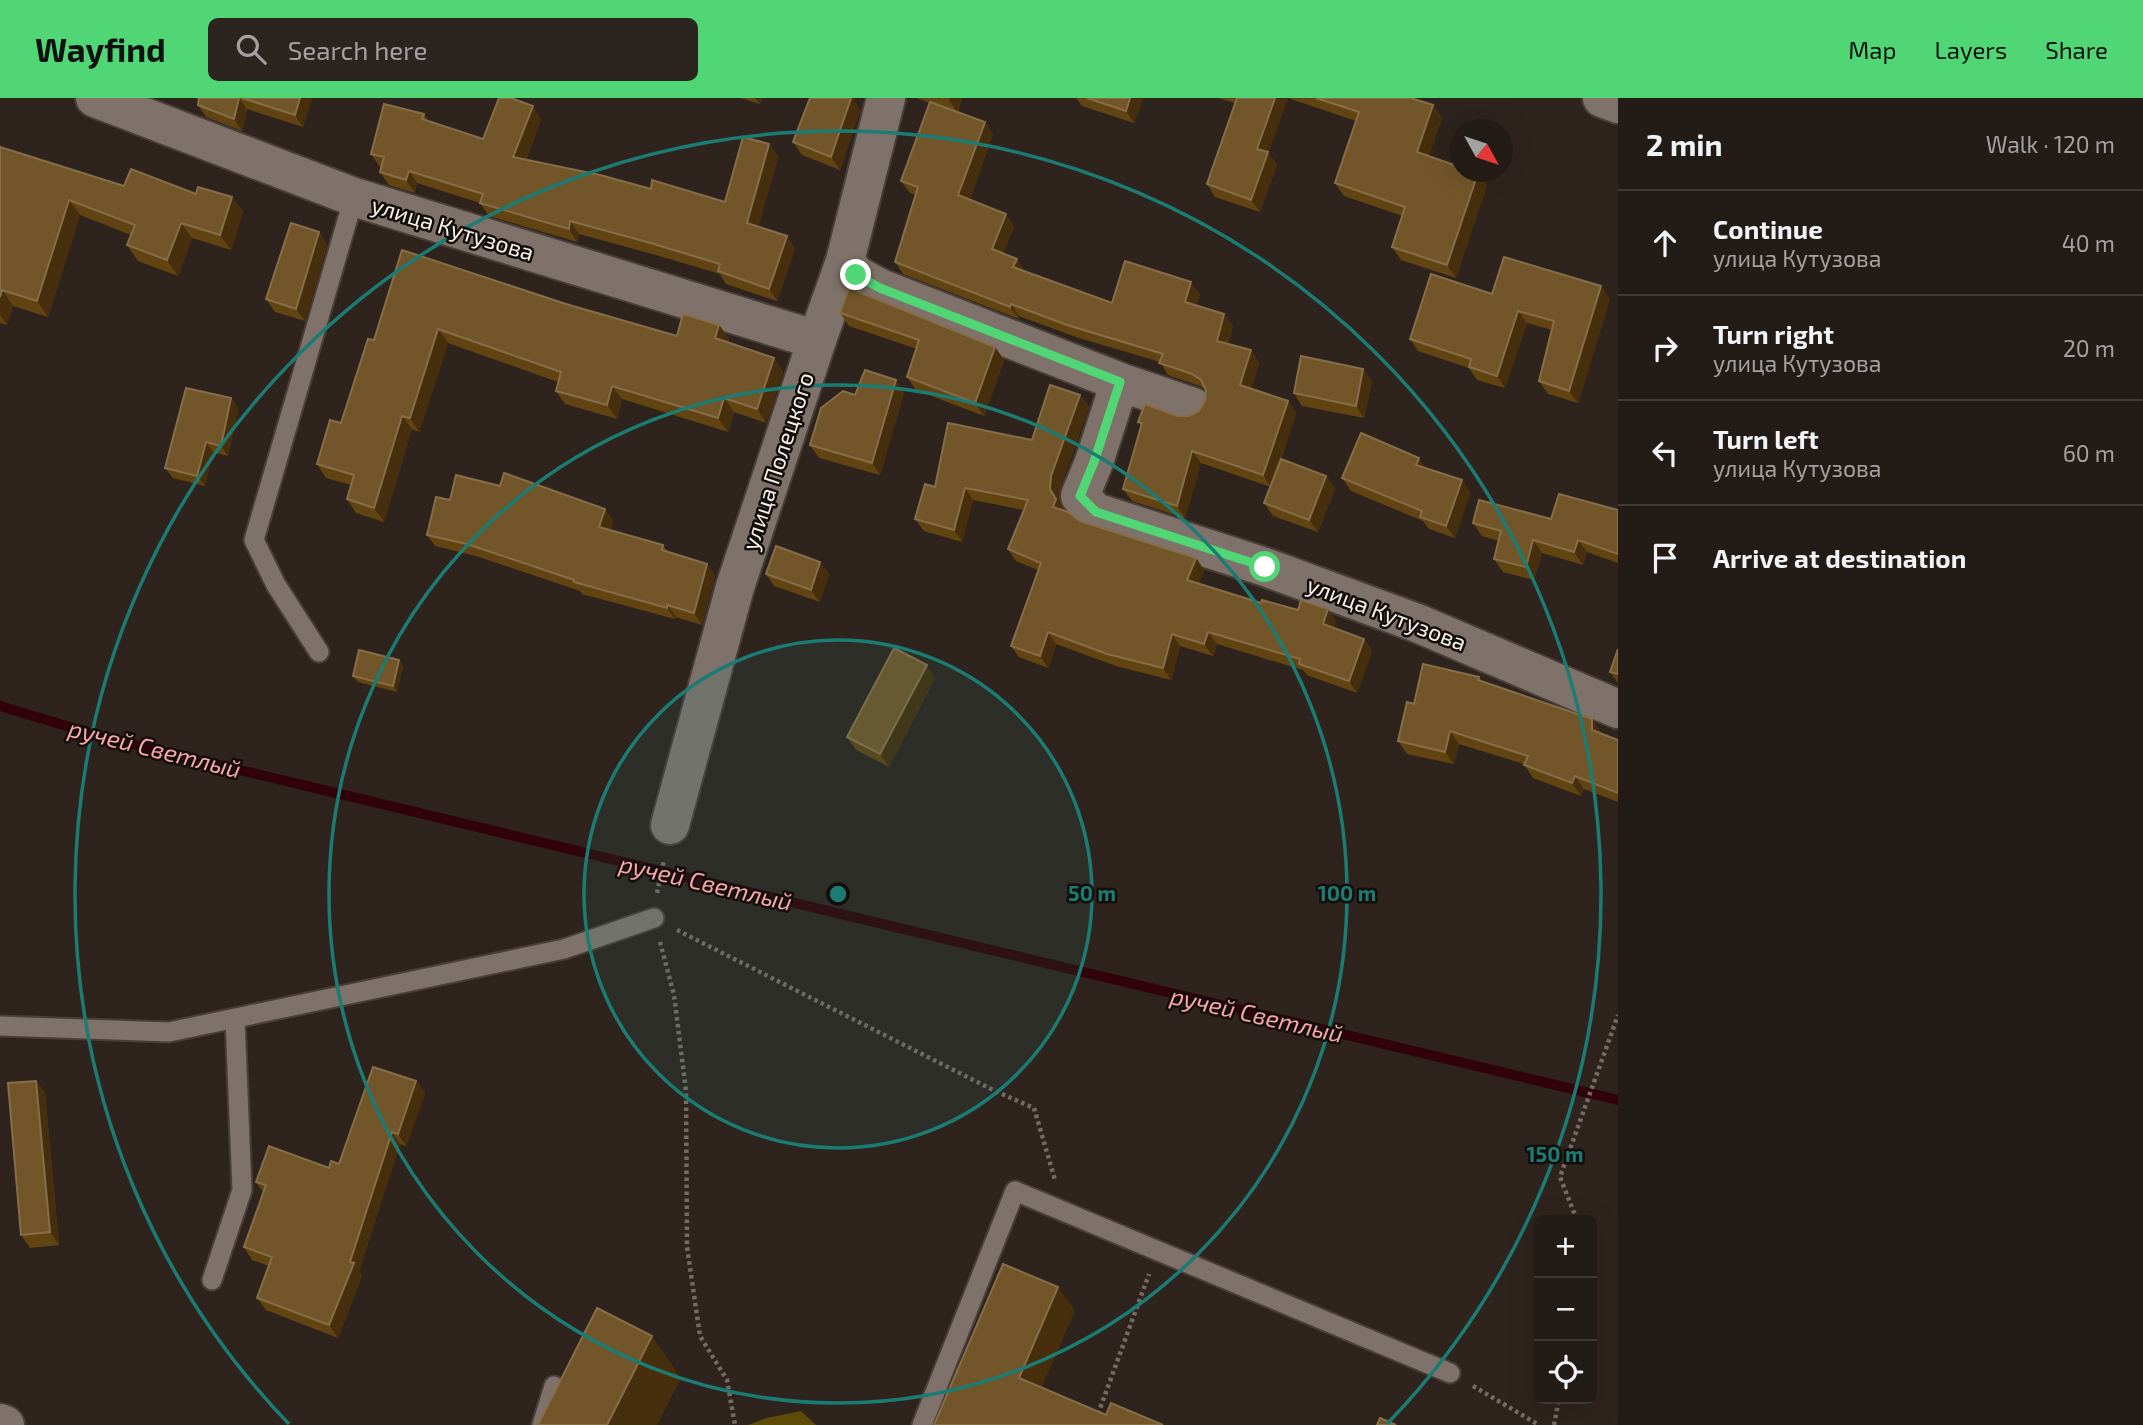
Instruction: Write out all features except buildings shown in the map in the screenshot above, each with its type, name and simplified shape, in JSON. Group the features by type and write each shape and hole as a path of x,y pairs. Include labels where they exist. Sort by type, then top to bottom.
{"street":[{"name":"улица Кутузова","path":"95,98 354,197 817,340"},
{"name":"улица Полецкого","path":"668,838 735,587 845,261 886,98"},
{"path":"1602,98 1618,104"},
{"path":"845,261 856,275 880,288 1120,382 1193,407"},
{"name":"улица Кутузова","path":"1120,382 1080,496 1096,512 1265,567 1418,622 1618,709"},
{"path":"0,1423 5,1425"}],"lane":[{"path":"319,652 276,585 254,540 354,197"},
{"path":"0,1026 169,1032 564,948 654,910"},
{"path":"212,1280 242,1190 235,1019"},
{"path":"922,1425 1015,1191 1450,1373"},
{"path":"542,1425 554,1386"}],"path":[{"path":"668,838 654,910 674,995 686,1091 687,1247 700,1336 727,1380 735,1425"},
{"path":"654,910 995,1091 1034,1108 1064,1210"},
{"path":"1575,1215 1560,1177 1618,1015"},
{"path":"1098,1415 1158,1251"},
{"path":"1450,1373 1539,1425"},
{"path":"1553,1425 1558,1404"}],"shaded area":[{"path":"801,1411 816,1425 748,1425 767,1418"}],"waterway":[{"name":"ручей Светлый","path":"0,706 110,739 1618,1100"}],"route":[{"path":"856,275 880,288 1120,382 1080,496 1096,512 1265,567"}]}
